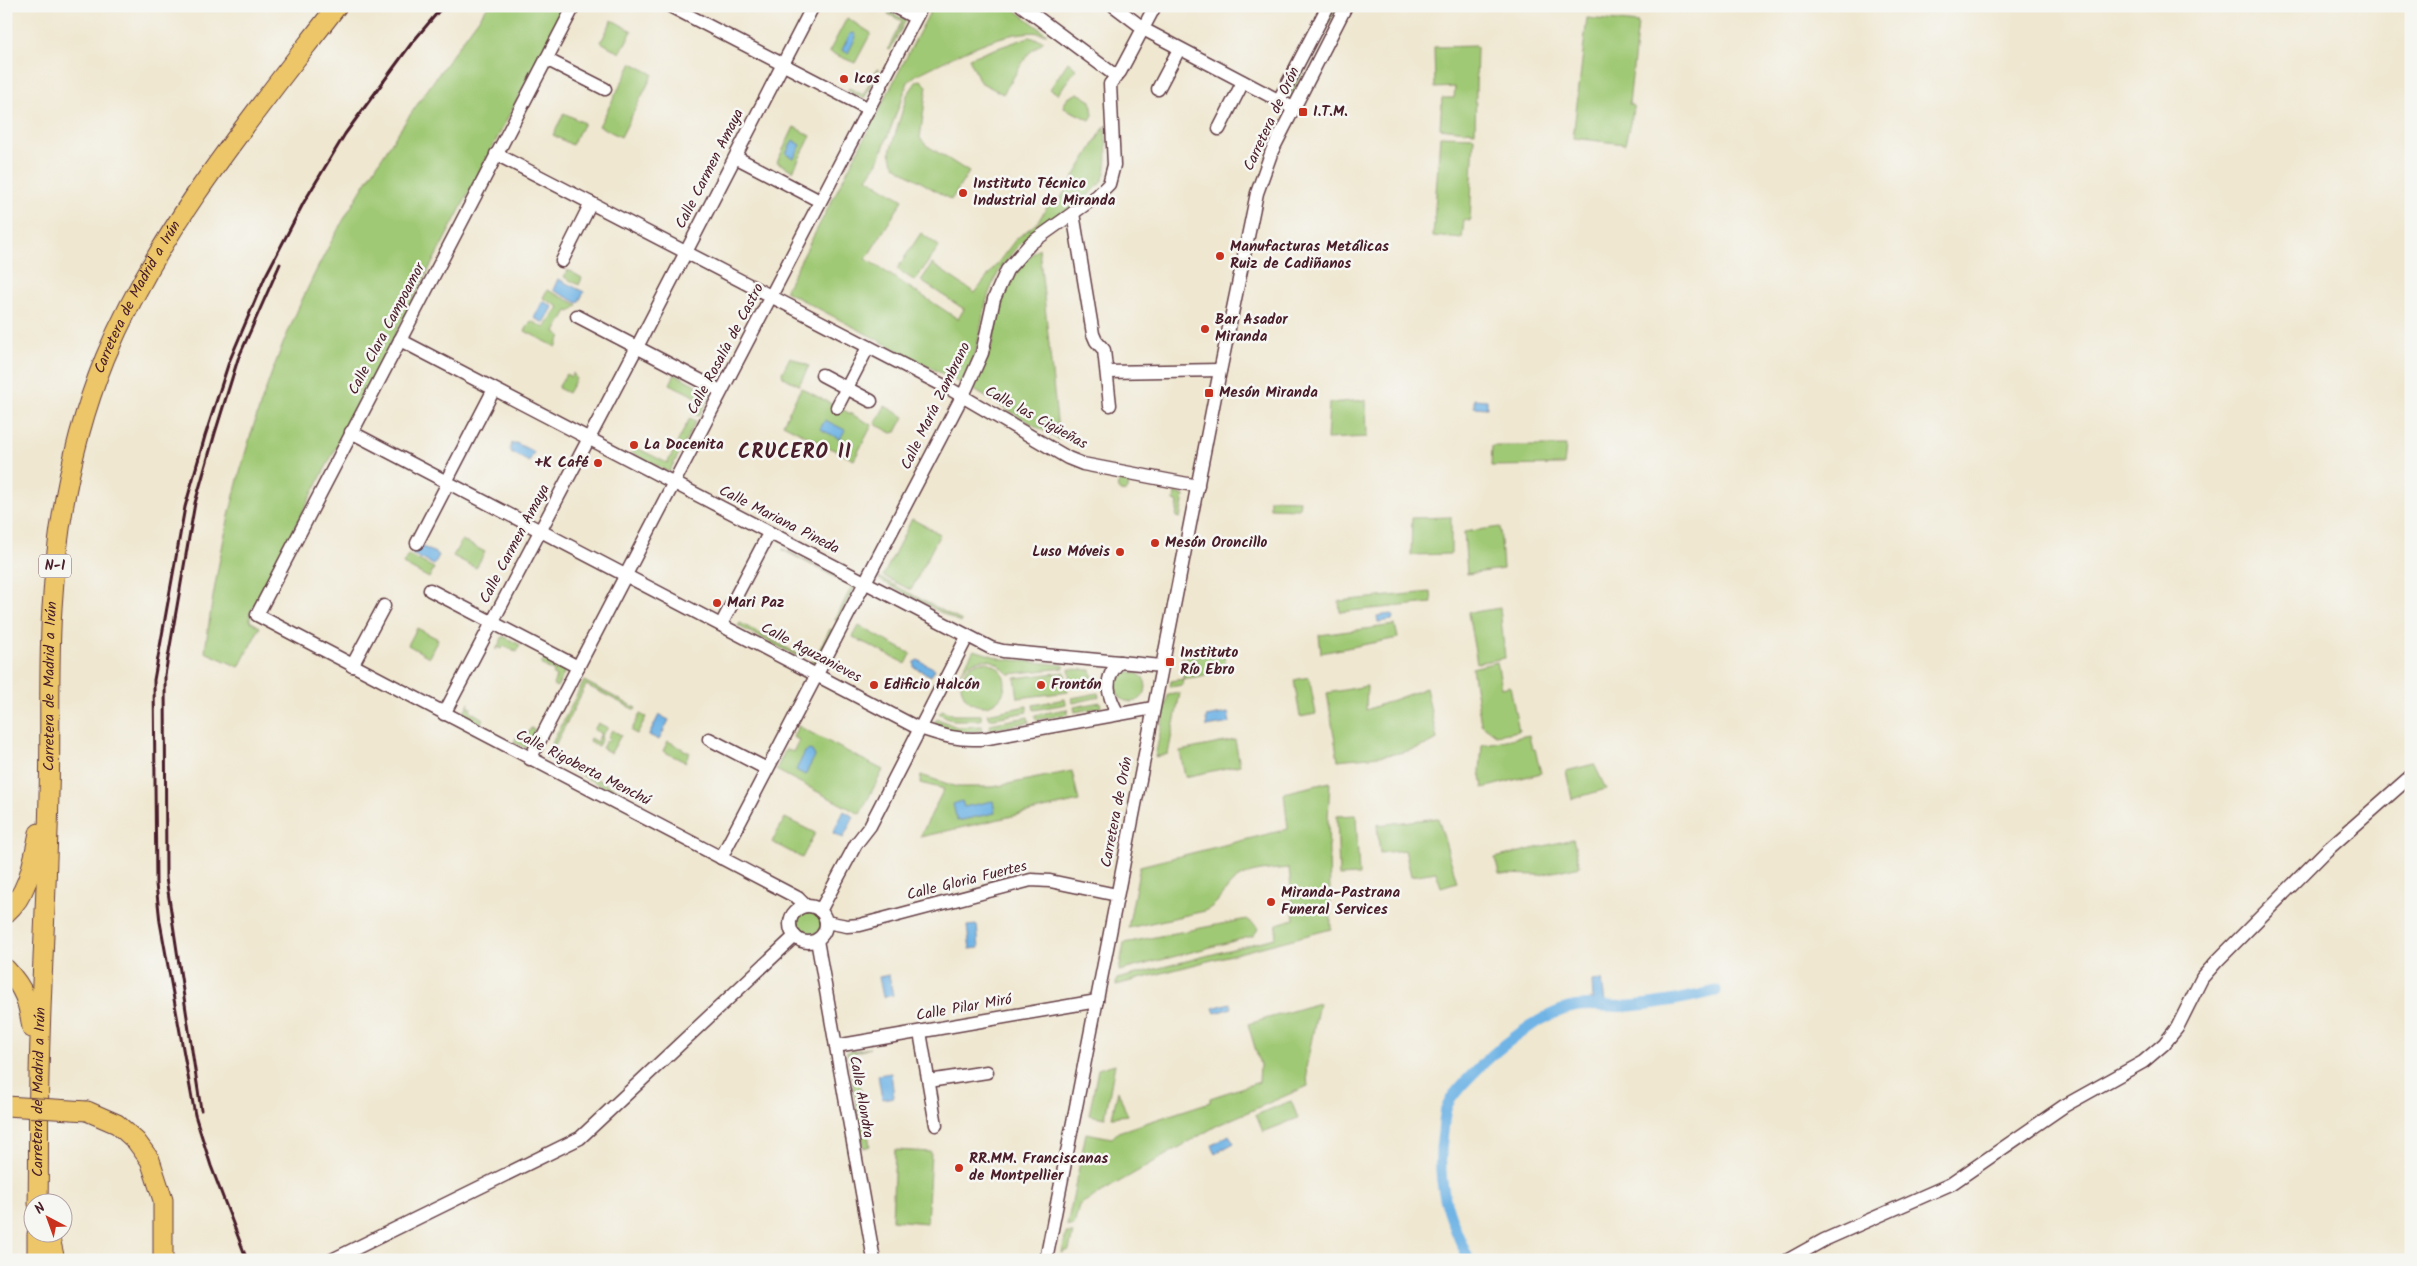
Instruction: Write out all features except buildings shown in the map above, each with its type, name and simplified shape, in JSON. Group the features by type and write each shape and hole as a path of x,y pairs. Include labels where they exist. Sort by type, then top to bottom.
{"highway":[{"name":"Carretera de Madrid a Irún","path":"38,1194 39,1075 49,790 49,702 54,578 65,498 92,394 129,305 157,254 194,196 337,6"},
{"path":"6,913 15,905 26,884 49,790"},
{"path":"6,969 16,980 28,1002 39,1075"},
{"path":"6,1106 87,1111 117,1124 136,1141 150,1160 164,1200 163,1260"},
{"path":"38,1178 41,1194"},
{"path":"36,1260 37,1244"},
{"path":"52,1244 55,1260"}],"street":[{"name":"Calle Clara Campoamor","path":"258,615 351,432 574,6"},
{"path":"670,6 688,10 782,65 868,109"},
{"name":"Calle Carmen Amaya","path":"444,714 588,439 642,350 686,252 813,6"},
{"path":"894,6 910,15"},
{"name":"Calle Rosalía de Castro","path":"530,759 922,6"},
{"path":"1022,6 1116,76"},
{"path":"1114,6 1144,29 1293,108"},
{"name":"Calle María Zambrano","path":"720,858 962,396 982,353 994,300 1007,270 1031,243 1102,193 1112,176 1114,158 1111,82 1156,6"},
{"path":"1279,100 1328,6"},
{"name":"Carretera de Orón","path":"1046,1260 1153,708 1257,193 1272,151 1346,6"},
{"path":"1158,89 1177,53"},
{"path":"546,59 605,90"},
{"path":"1219,129 1243,82"},
{"name":"Calle las Cigüeñas","path":"496,154 962,396 1076,461 1198,486"},
{"path":"741,160 814,198"},
{"path":"562,261 591,203"},
{"path":"1073,213 1094,334 1096,341 1104,350 1110,405"},
{"path":"577,316 715,388"},
{"name":"Calle Mariana Pineda","path":"400,340 967,637 1003,651 1162,666"},
{"path":"836,407 868,347"},
{"path":"1107,372 1220,370"},
{"path":"822,375 871,401"},
{"path":"417,543 491,395"},
{"name":"Calle Aguzanieves","path":"351,432 448,480 540,531 920,728 953,739 974,740 1153,708"},
{"path":"724,619 766,539"},
{"name":"Calle Carmen Amaya","path":"430,590 492,622"},
{"path":"352,666 384,606"},
{"name":"Calle Rigoberta Menchú","path":"258,615 802,902"},
{"path":"492,622 578,667"},
{"path":"823,916 802,902 790,921 790,926 795,936 803,941 817,940 824,932 823,916 856,844 870,826 967,637"},
{"path":"1118,714 1108,689 1110,673 1120,662"},
{"path":"709,739 767,768"},
{"path":"1788,1260 1824,1240 1951,1184 2064,1106 2123,1074 2154,1054 2177,1028 2202,978 2217,961 2327,850 2411,776"},
{"name":"Calle Gloria Fuertes","path":"823,916 847,926 860,925 1031,880 1050,881 1117,895"},
{"path":"332,1260 580,1138 795,936"},
{"name":"Calle Alondra","path":"817,940 874,1260"},
{"name":"Calle Pilar Miró","path":"836,1046 921,1037 1097,1001"},
{"name":"Calle Pilar Miró","path":"921,1037 936,1125"},
{"path":"929,1081 987,1072"}],"green space":[{"path":"488,6 566,6 250,613 250,621 260,627 239,667 205,652 213,595 237,483 271,374 292,321 344,219 377,164"},
{"path":"933,6 1010,6 1047,34 1031,32 997,39 946,60 916,75 908,82 878,162 867,178 903,200 866,259 958,319 964,309 921,281 932,264 975,293 1016,239 1037,223 1053,198 1059,201 1105,126 1106,170 1100,184 1074,206 1028,236 1013,251 992,284 973,359 970,368 960,383 785,291"},
{"path":"1333,6 1338,6 1291,97 1287,93"},
{"path":"889,12 906,20 890,50 888,49 902,21 888,14"},
{"path":"847,18 871,33 855,63 829,52"},
{"path":"1587,18 1638,23 1629,104 1634,106 1625,144 1573,138"},
{"path":"612,20 632,31 620,53 601,42"},
{"path":"1029,37 1044,41 1028,54 1003,94 980,82 969,58"},
{"path":"1477,46 1475,132 1440,128 1442,98 1454,98 1455,87 1435,88 1434,47"},
{"path":"1068,62 1076,69 1058,94 1050,89"},
{"path":"632,63 653,74 621,137 599,126"},
{"path":"877,69 879,70 864,99 847,90 849,88 863,95"},
{"path":"921,80 927,86 920,138 926,145 969,172 951,200 901,170 893,163 890,152 907,95 917,81"},
{"path":"1078,93 1091,101 1093,115 1090,120 1064,108 1068,98"},
{"path":"564,113 584,123 572,145 553,135"},
{"path":"794,127 811,136 793,171 777,162"},
{"path":"1440,136 1474,137 1470,221 1464,220 1462,239 1433,236"},
{"path":"921,233 939,246 915,281 897,269"},
{"path":"1039,248 1059,440 974,390 992,345 998,313 1007,288 1025,261"},
{"path":"568,270 582,278 579,285 564,277"},
{"path":"547,290 578,305 570,312 567,311 555,332 561,336 556,347 525,331 531,321 545,328 559,307 543,298"},
{"path":"790,357 809,366 799,385 783,377 782,373"},
{"path":"573,373 576,379 568,393 558,388 566,374 571,377"},
{"path":"675,374 711,393 699,416 692,414 700,399 670,384"},
{"path":"801,388 872,425 854,460 783,424"},
{"path":"1366,400 1367,437 1327,439 1329,403"},
{"path":"885,406 904,417 896,432 892,433 875,424"},
{"path":"690,418 696,421 683,446 677,443"},
{"path":"1492,446 1566,446 1564,465 1491,466"},
{"path":"635,447 667,463 676,447 681,450 669,472 632,453"},
{"path":"1121,481 1125,481 1128,486 1127,490 1121,491 1118,488 1118,484"},
{"path":"1175,492 1184,496 1180,518 1176,517 1178,502 1174,501"},
{"path":"1270,499 1300,500 1299,509 1270,508"},
{"path":"1451,517 1451,554 1411,555 1412,518"},
{"path":"912,519 940,534 911,590 883,576"},
{"path":"1500,527 1503,569 1467,574 1464,532"},
{"path":"462,540 485,552 476,568 453,556"},
{"path":"783,549 849,583 848,584"},
{"path":"408,555 434,568 429,578 403,564"},
{"path":"879,577 962,621 961,623 878,579"},
{"path":"851,584 855,587 837,621 835,620 851,588"},
{"path":"1431,592 1432,603 1340,612 1339,601"},
{"path":"1500,608 1505,658 1477,663 1468,613"},
{"path":"740,623 804,657 803,659 738,626"},
{"path":"1395,625 1398,638 1321,653 1319,635"},
{"path":"859,626 911,654 906,664 853,637"},
{"path":"417,628 438,639 429,657 408,645"},
{"path":"830,629 833,630 815,664 809,662 814,660"},
{"path":"503,636 520,645 517,652 503,646 502,649 498,647 496,650"},
{"path":"974,650 1003,659 1064,665 1064,668 1010,674 993,661 982,660 972,663 960,674"},
{"path":"1224,652 1226,672 1183,679 1182,658"},
{"path":"545,658 566,669 557,687 553,685 556,677 553,675 554,672 541,664"},
{"path":"983,662 995,666 1001,672 1005,684 1001,696 995,702 983,706 971,702 965,696 961,684 965,672 971,666"},
{"path":"1497,662 1502,688 1510,686 1519,731 1496,735 1481,724 1472,668"},
{"path":"1069,669 1091,670 1094,685 1072,687"},
{"name":"Frontón","path":"1065,672 1068,692 1018,698 1015,678"},
{"path":"1131,672 1142,676 1146,687 1142,698 1131,702 1120,698 1116,687 1120,676"},
{"path":"1309,677 1316,714 1300,717 1294,680"},
{"path":"1183,679 1182,685 1170,687 1171,681"},
{"path":"584,681 636,708 635,710 586,685 550,755 618,790 616,793 545,757"},
{"path":"1367,686 1366,710 1426,688 1437,739 1426,745 1402,752 1338,760 1327,693"},
{"path":"1098,693 1099,697 1073,703 1072,698"},
{"path":"1180,693 1168,754 1155,757 1168,695"},
{"path":"1065,699 1066,704 1034,710 1033,705"},
{"path":"1100,702 1101,707 1075,712 1074,707"},
{"path":"469,703 470,711 483,719 480,724 462,715"},
{"path":"1027,706 1027,712 989,719 987,714"},
{"path":"1067,709 1068,714 1036,720 1035,715"},
{"path":"942,710 954,715 981,715 981,720 952,720 939,713"},
{"path":"640,714 646,717 637,734 631,731"},
{"path":"1028,717 1029,722 990,730 990,724"},
{"path":"938,719 957,727 982,726 983,731 957,732 936,725 935,721"},
{"path":"598,723 608,728 601,736 602,739 598,746 589,741 590,738 597,742 601,733 594,730"},
{"path":"798,726 883,770 860,814 776,770 786,749 793,752 799,740 793,737"},
{"path":"531,728 535,730 526,748 514,742 517,736 526,736"},
{"path":"612,730 621,735 611,753 602,748 606,741 610,741 608,737"},
{"path":"1529,735 1532,749 1535,749 1541,773 1483,788 1480,771 1482,745"},
{"path":"1235,740 1240,765 1185,777 1180,751"},
{"path":"668,741 690,753 685,762 663,751"},
{"path":"1594,764 1606,789 1572,799 1566,771"},
{"path":"1072,771 1079,801 920,837 944,789 920,783 921,775 957,787 993,787"},
{"path":"1330,782 1328,819 1331,929 1116,985 1117,979 1275,938 1277,924 1294,919 1289,868 1259,871 1244,875 1232,883 1220,899 1205,911 1128,928 1140,866 1288,829 1284,793"},
{"path":"1356,815 1359,875 1339,876 1337,816"},
{"path":"785,818 815,833 802,858 772,842"},
{"path":"1438,818 1457,882 1441,887 1436,872 1411,876 1405,850 1380,853 1377,825"},
{"path":"1573,839 1580,866 1540,875 1499,874 1495,858"},
{"path":"810,911 815,912 821,918 821,928 815,934 810,935 805,934 799,928 798,923 799,918 805,912"},
{"path":"1247,919 1259,928 1253,936 1119,971 1124,943"},
{"path":"1319,1003 1306,1068 1308,1086 1218,1125 1079,1205 1074,1226 1067,1226 1086,1133 1112,1138 1118,1132 1210,1102 1210,1098 1259,1082 1260,1065 1248,1024"},
{"path":"870,1048 855,1053 870,1146 864,1148 847,1052"},
{"path":"1115,1064 1105,1118 1089,1115 1098,1069"},
{"path":"1118,1090 1127,1115 1112,1117"},
{"path":"1291,1101 1298,1118 1263,1132 1256,1115"},
{"path":"895,1150 931,1152 927,1223 892,1220"},
{"path":"1066,1233 1073,1233 1069,1250 1062,1253"}],"water":[{"path":"854,33 856,37 848,53 842,50 850,34"},
{"path":"793,140 801,145 794,158 786,154"},
{"path":"558,279 584,292 578,303 553,290"},
{"path":"543,301 553,307 544,323 534,318"},
{"path":"1474,399 1487,400 1487,408 1474,407"},
{"path":"825,420 845,430 840,439 820,429"},
{"path":"512,443 515,445 516,443 534,452 529,462 511,452"},
{"path":"417,544 439,555 434,565 412,554"},
{"path":"1391,614 1392,620 1378,622 1377,616"},
{"path":"918,660 935,669 931,676 914,667 914,662"},
{"path":"1228,713 1230,723 1207,727 1206,717"},
{"path":"659,715 669,720 659,740 649,735"},
{"path":"809,750 815,756 805,775 796,770 805,752"},
{"path":"962,801 964,807 993,801 995,813 957,821 953,804"},
{"path":"844,811 854,817 843,838 833,833"},
{"path":"977,925 979,948 970,949 967,926"},
{"path":"889,975 893,995 883,997 879,977"},
{"path":"1602,980 1605,1003 1591,1004 1590,999 1593,999 1592,981"},
{"path":"1230,1003 1232,1008 1215,1013 1213,1008"},
{"path":"891,1073 894,1097 882,1099 878,1075"},
{"path":"1229,1135 1234,1143 1216,1153 1212,1145"}],"waterway":[{"path":"1469,1260 1449,1213 1442,1183 1441,1167 1446,1109 1451,1099 1465,1082 1514,1037 1538,1021 1564,1009 1587,1005 1623,1006 1652,1004 1716,991"}],"railway":[{"path":"247,1260 211,1166 195,1115 160,922 156,884 154,680 185,507 229,362 265,277 304,202 345,134 411,44 443,6"},
{"path":"201,1110 166,878 165,675 195,503 238,359 280,264"}],"place":[{"name":"Icos","path":"844,79"},
{"name":"I.T.M.","path":"1303,112"},
{"name":"Instituto Técnico Industrial de Miranda","path":"963,193"},
{"name":"Manufacturas Metálicas Ruiz de Cadiñanos","path":"1220,256"},
{"name":"Bar Asador Miranda","path":"1205,329"},
{"name":"Mesón Miranda","path":"1209,393"},
{"name":"La Docenita","path":"634,445"},
{"name":"+K Café","path":"598,463"},
{"name":"Mesón Oroncillo","path":"1155,543"},
{"name":"Luso Móveis","path":"1120,552"},
{"name":"Mari Paz","path":"717,603"},
{"name":"Instituto Río Ebro","path":"1170,662"},
{"name":"Edificio Halcón","path":"874,685"},
{"name":"Frontón","path":"1041,685"},
{"name":"Miranda-Pastrana Funeral Services","path":"1271,902"},
{"name":"RR.MM. Franciscanas de Montpellier","path":"959,1168"}],"district":[{"name":"CRUCERO II","path":"795,453"}]}
